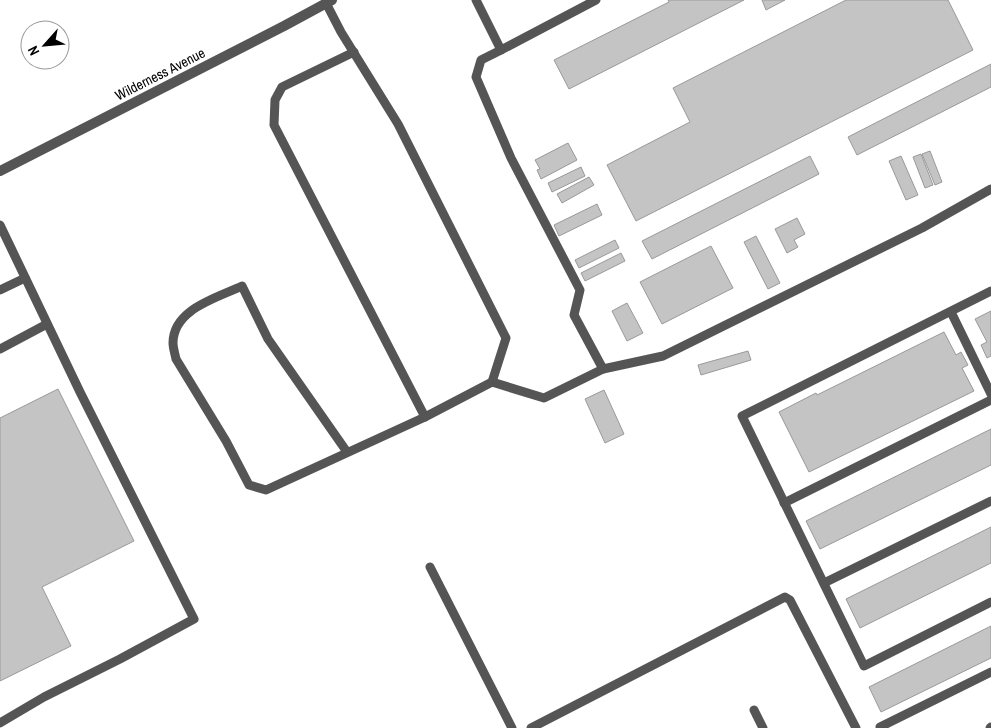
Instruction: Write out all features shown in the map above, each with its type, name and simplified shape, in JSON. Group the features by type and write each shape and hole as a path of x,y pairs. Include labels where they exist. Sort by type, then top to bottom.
{"street":[{"name":"Wilderness Avenue","path":"0,171 329,2"}],"lane":[{"path":"476,0 501,50"},
{"path":"596,0 481,60 476,77 511,158 580,290 574,315 603,369"},
{"path":"329,2 354,52 398,124 506,338 492,382 426,417 266,490 248,484 226,442 176,359 173,343 176,328 184,316 197,307 242,286 268,339 347,452"},
{"path":"354,52 282,87 275,100 274,125 426,417"},
{"path":"492,382 544,398 603,369 663,356 922,228 991,189"},
{"path":"0,225 47,324 194,619 44,697 0,723"},
{"path":"0,290 25,278"},
{"path":"991,292 742,416 864,666 991,602"},
{"path":"951,312 991,394"},
{"path":"0,350 47,324"},
{"path":"784,503 991,400"},
{"path":"824,583 991,500"},
{"path":"430,567 512,728"},
{"path":"531,728 785,597 790,600 856,728"},
{"path":"880,727 991,672"},
{"path":"754,710 764,728"}],"building":[{"path":"668,0 744,0 569,89 554,60 669,2"},
{"path":"762,0 785,0 766,10"},
{"path":"846,0 948,0 973,50 636,221 607,165 690,122 673,88"},
{"path":"991,64 991,87 857,155 848,137"},
{"path":"568,143 577,160 541,179 537,170 540,169 535,160"},
{"path":"930,151 942,182 935,185 922,154"},
{"path":"921,154 933,185 925,188 913,157"},
{"path":"810,156 819,174 652,259 642,241"},
{"path":"901,156 918,195 906,200 889,161"},
{"path":"581,167 585,176 552,192 548,183"},
{"path":"589,177 594,185 562,203 557,194"},
{"path":"597,204 602,215 559,236 554,225"},
{"path":"797,218 805,234 794,240 798,247 787,253 775,229"},
{"path":"756,236 780,283 768,289 744,242"},
{"path":"615,240 619,248 579,268 575,260"},
{"path":"711,246 733,288 662,324 640,282"},
{"path":"621,253 625,261 585,281 581,273"},
{"path":"627,303 643,333 627,341 612,311"},
{"path":"991,311 991,356 987,358 981,345 987,342 975,319"},
{"path":"944,332 956,355 961,352 968,365 962,368 974,391 809,472 779,412"},
{"path":"748,351 751,360 701,375 698,365"},
{"path":"58,389 134,541 42,587 71,646 0,681 0,418"},
{"path":"604,390 624,434 605,443 585,399"},
{"path":"991,429 991,465 820,549 806,521"},
{"path":"991,527 991,563 860,628 846,599"},
{"path":"991,626 991,658 881,712 869,687"}]}
